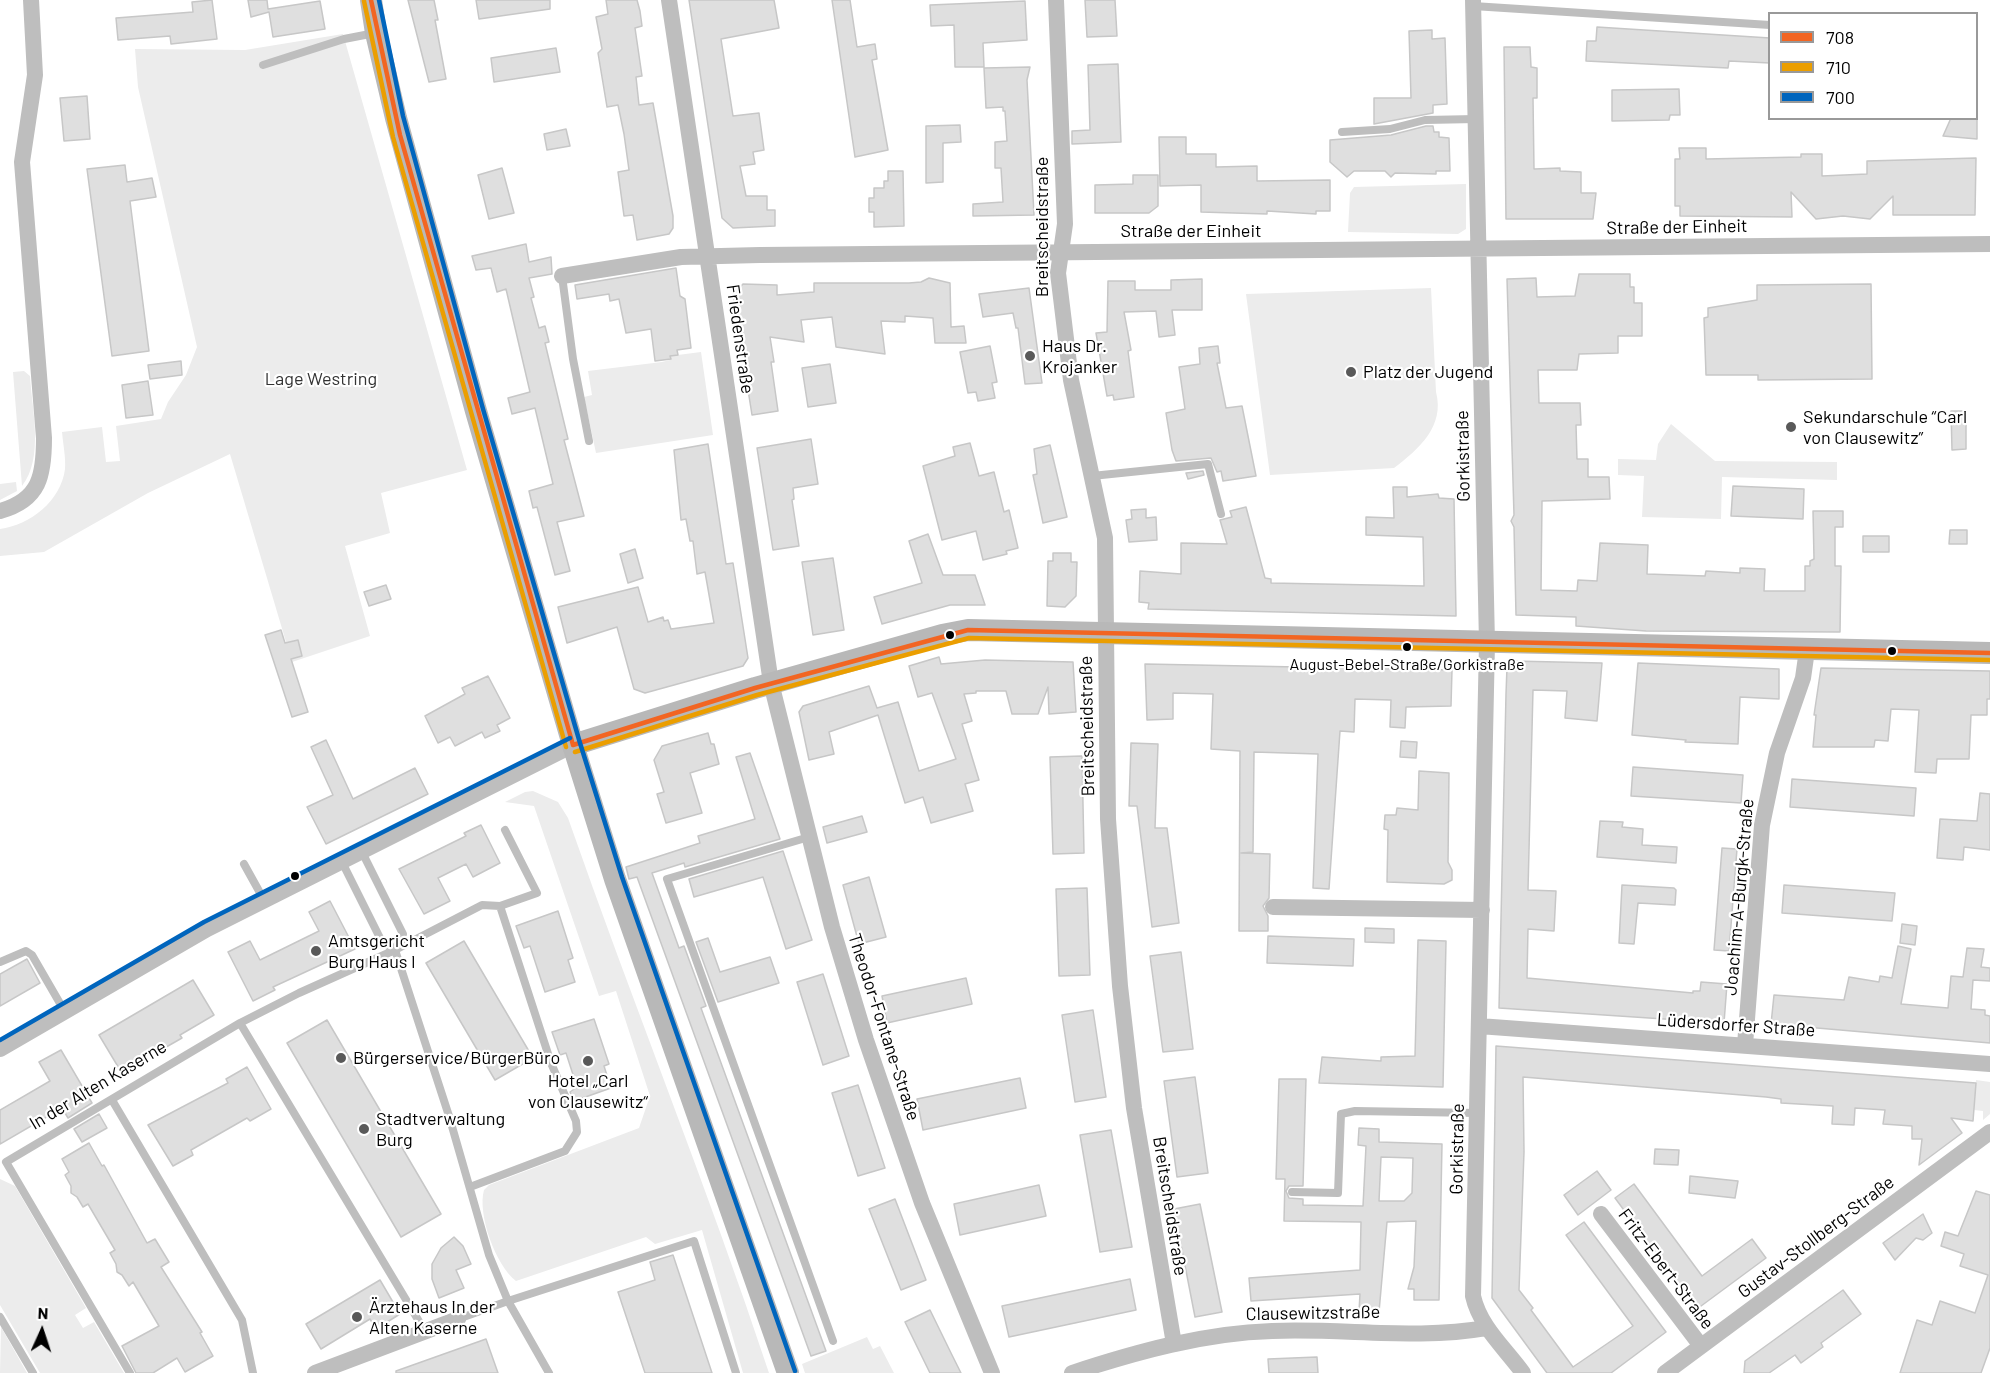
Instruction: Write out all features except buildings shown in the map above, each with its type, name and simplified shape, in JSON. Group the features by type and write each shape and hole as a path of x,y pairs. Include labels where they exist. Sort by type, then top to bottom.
{"street":[{"path":"0,511 18,504 31,494 38,485 43,465 44,438 22,162 35,75 31,0"},
{"path":"371,0 375,33 396,118 476,411 573,745 615,879 788,1373"},
{"name":"Friedenstraße","path":"669,0 771,683"},
{"name":"Breitscheidstraße","path":"1056,0 1065,224 1058,273 1067,354 1105,538 1108,819 1119,986 1134,1108 1173,1344"},
{"name":"Gorkistraße","path":"1473,3 1487,643 1473,1296 1476,1310 1486,1328 1523,1373"},
{"name":"Straße der Einheit","path":"562,276 681,257 708,256 1990,244"},
{"path":"0,1049 207,929 573,745 771,683 956,632 1105,633 1990,653"},
{"name":"Joachim-A-Burgk-Straße","path":"1745,1045 1762,825 1777,753 1803,678 1806,650"},
{"name":"Theodor-Fontane-Straße","path":"771,683 845,975 885,1098 960,1301 992,1373"},
{"path":"1273,907 1482,910"},
{"name":"Lüdersdorfer Straße","path":"1479,1026 1990,1064"},
{"name":"Gustav-Stollberg-Straße","path":"1665,1373 1990,1132"},
{"name":"Fritz-Ebert-Straße","path":"1601,1214 1701,1347"},
{"path":"315,1373 458,1319"},
{"name":"Clausewitzstraße","path":"1072,1373 1173,1344 1269,1331 1459,1333 1486,1328"}],"lane":[{"path":"1473,3 1768,25"},
{"path":"263,65 344,39 375,33"},
{"path":"1342,132 1390,129 1425,120 1476,119"},
{"name":"Straße der Einheit","path":"562,276 573,359 589,441"},
{"path":"1092,476 1208,464 1221,514"},
{"name":"In der Alten Kaserne","path":"130,1373 3,1164 240,1023 299,993 395,950 482,905 500,906 537,892 505,830"},
{"path":"809,837 667,879 833,1341"},
{"path":"362,852 403,933 395,950"},
{"path":"342,862 382,942 395,950 470,1187 489,1255 508,1301 549,1373"},
{"path":"244,864 264,900"},
{"path":"470,1187 565,1151 577,1132 576,1121 551,1063 500,906"},
{"path":"0,962 26,951 32,955 65,1012"},
{"path":"240,1023 426,1333"},
{"path":"112,1100 242,1320 253,1373"},
{"path":"1292,1192 1338,1192 1341,1114 1354,1111 1478,1113"},
{"path":"458,1319 694,1241 736,1373"},
{"path":"0,1317 33,1373"}],"green space":[{"name":"Lage Westring","path":"343,34 467,470 381,493 390,533 345,546 370,636 292,662 230,454 148,493 44,552 0,556 0,529 11,527 33,517 51,501 62,481 65,469 62,432 102,427 106,462 120,461 116,426 161,419 168,402 186,375 197,347 138,87 135,49 245,50"},
{"path":"1466,184 1466,229 1458,234 1348,232 1350,193 1354,187"},
{"name":"Platz der Jugend","path":"1431,288 1438,404 1433,426 1421,445 1394,468 1270,475 1246,294"},
{"path":"701,352 713,435 596,453 584,397 592,395 588,371 662,362 670,360 670,356"},
{"path":"24,371 30,376 35,448 29,475 22,486 13,372"},
{"path":"1671,424 1715,461 1837,462 1837,480 1722,477 1721,519 1642,517 1644,476 1618,475 1618,459 1656,460 1658,444"},
{"path":"16,482 17,491 0,500 0,484"},
{"path":"533,791 558,802 568,818 721,1234 769,1373 743,1373 702,1230 655,1244 646,1237 516,1281 495,1252 483,1212 484,1190 489,1185 639,1128 650,1096 616,991 599,996 534,806 505,802 525,792"},
{"path":"1976,1080 1990,1082 1990,1114 1983,1120 1983,1111 1974,1110"},
{"path":"0,1179 15,1186 86,1308 75,1315 83,1328 94,1322 124,1373 40,1373 0,1305"},
{"path":"1,1327 27,1373 0,1373"},
{"path":"867,1337 873,1349 880,1346 894,1373 805,1373 802,1364"}],"transit line":[{"name":"708","path":"371,0 400,135 573,745"},
{"name":"700","path":"379,0 403,116 483,409 580,743 622,877 795,1371"},
{"name":"710","path":"364,1 393,137 566,747"},
{"name":"708","path":"573,745 755,688 968,630 1990,653"},
{"name":"710","path":"575,752 757,695 969,638 1990,660"},
{"name":"700","path":"0,1040 204,922 570,738"}],"place":[{"name":"Haus Dr. Krojanker","path":"1030,356"},
{"name":"Platz der Jugend","path":"1351,372"},
{"name":"Sekundarschule “Carl von Clausewitz”","path":"1791,427"},
{"name":"August-Bebel-Straße/Gorkistraße","path":"1407,647"},
{"name":"Amtsgericht Burg Haus I","path":"316,951"},
{"name":"Bürgerservice/BürgerBüro","path":"341,1058"},
{"name":"Hotel „Carl von Clausewitz“","path":"588,1061"},
{"name":"Stadtverwaltung Burg","path":"364,1129"},
{"name":"Ärztehaus In der Alten Kaserne","path":"357,1317"}]}
